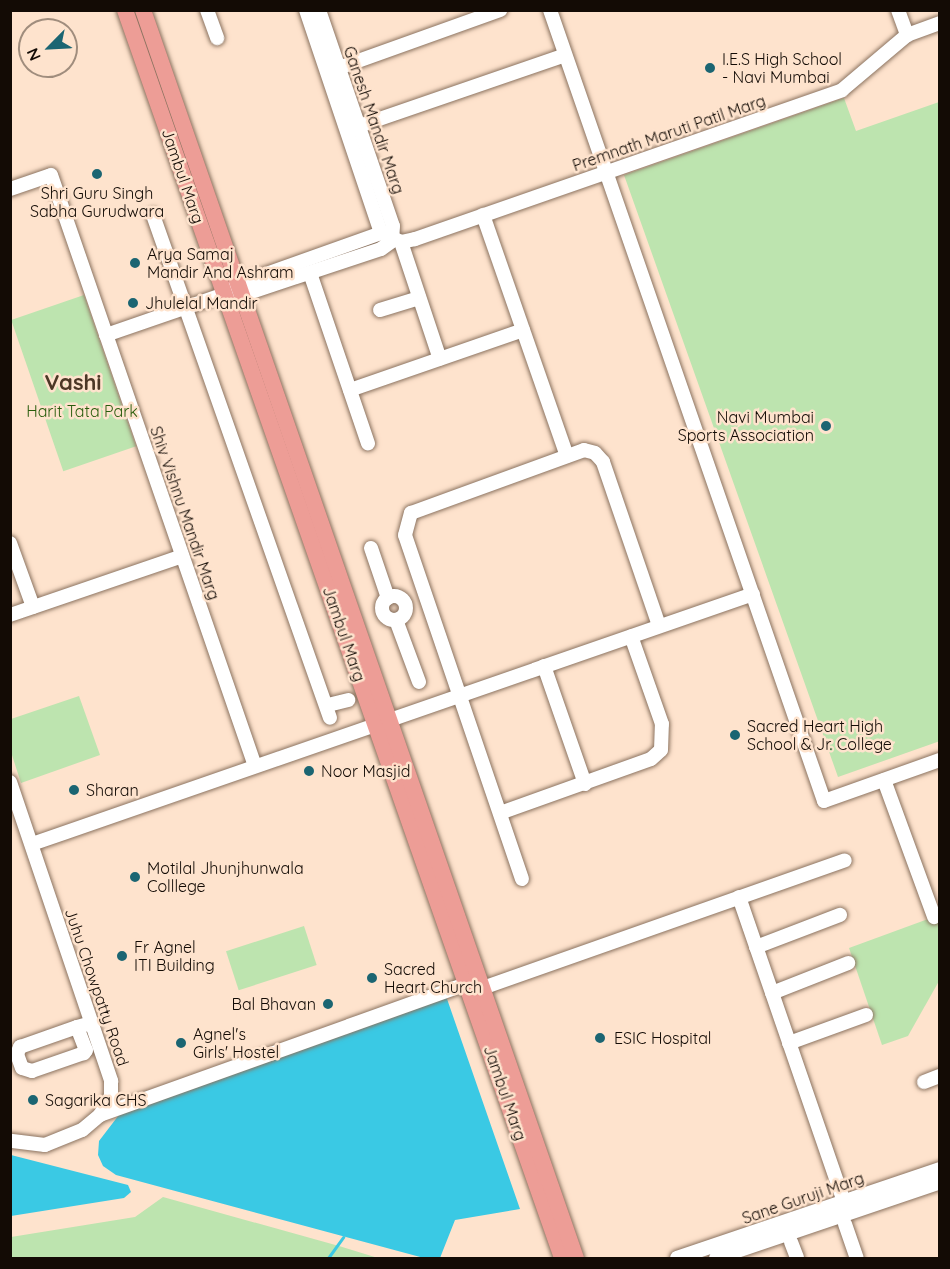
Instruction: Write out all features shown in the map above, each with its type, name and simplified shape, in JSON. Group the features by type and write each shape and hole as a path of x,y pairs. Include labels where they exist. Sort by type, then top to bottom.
{"main road":[{"name":"Jambul Marg","path":"125,10 225,294 382,722"},
{"name":"Jambul Marg","path":"143,10 240,289 562,1258"},
{"name":"Jambul Marg","path":"473,988 576,1258"}],"street":[{"path":"207,10 217,38"},
{"path":"333,70 501,10"},
{"path":"550,10 824,801 939,760"},
{"path":"898,10 907,35"},
{"name":"Ganesh Mandir Marg","path":"316,13 333,70 393,226 391,239 419,297 440,359"},
{"name":"Premnath Maruti Patil Marg","path":"106,335 391,239 483,215 842,90 907,35 939,23"},
{"path":"352,119 566,55"},
{"name":"Shiv Vishnu Mandir Marg","path":"10,189 51,175 255,766"},
{"path":"153,215 329,712 348,700"},
{"path":"483,215 567,456"},
{"name":"Premnath Maruti Patil Marg","path":"240,289 310,273 381,249 391,239"},
{"path":"310,273 368,443"},
{"path":"380,310 419,297"},
{"path":"350,390 523,330"},
{"path":"522,879 405,535 411,513 584,450 595,453 603,462 659,626"},
{"path":"10,543 33,608"},
{"path":"371,548 388,598"},
{"path":"10,615 182,556"},
{"path":"32,844 753,594"},
{"path":"398,597 405,605 404,614 396,620 376,615 388,598 398,597"},
{"path":"405,605 426,597"},
{"path":"396,620 419,682"},
{"path":"500,813 651,759 661,750 662,724 631,636"},
{"path":"544,666 585,784"},
{"path":"884,780 934,917"},
{"name":"Juhu Chowpatty Road","path":"10,782 111,1081 111,1096 100,1115"},
{"path":"10,1141 45,1144 62,1141 100,1115 845,860"},
{"path":"739,897 846,1213 857,1258"},
{"path":"756,947 840,915"},
{"path":"772,993 848,963"},
{"path":"789,1043 866,1015"},
{"path":"77,1027 86,1050 80,1056 32,1071 22,1068 17,1053 20,1047 77,1027 92,1023"},
{"path":"924,1082 939,1076"},
{"name":"Sane Guruji Marg","path":"677,1258 846,1213 939,1169"},
{"name":"Sane Guruji Marg","path":"716,1258 939,1182"},
{"path":"791,1242 797,1258"}],"green space":[{"name":"Navi Mumbai Sports Association","path":"844,98 856,131 939,102 940,741 838,777 624,175"},
{"name":"Harit Tata Park","path":"84,295 136,446 63,471 11,320"},
{"path":"79,696 100,755 21,783 11,752 11,719"},
{"path":"939,915 939,981 908,1036 882,1045 849,948"},
{"path":"304,926 317,965 239,990 226,951"},
{"path":"163,1197 378,1258 11,1258 11,1237 135,1217"}],"water":[{"path":"446,996 520,1209 455,1220 440,1258 424,1258 116,1175 103,1166 98,1155 99,1141 125,1107"},
{"path":"11,1155 128,1185 131,1192 124,1198 11,1216"}],"waterway":[{"path":"328,1258 343,1237"}],"place":[{"name":"I.E.S High School - Navi Mumbai","path":"710,68"},
{"name":"Shri Guru Singh Sabha Gurudwara","path":"97,174"},
{"name":"Arya Samaj Mandir And Ashram","path":"135,263"},
{"name":"Jhulelal Mandir","path":"133,303"},
{"name":"Navi Mumbai Sports Association","path":"826,426"},
{"name":"Sacred Heart High School & Jr. College","path":"735,735"},
{"name":"Noor Masjid","path":"309,771"},
{"name":"Sharan","path":"74,790"},
{"name":"Motilal Jhunjhunwala Colllege","path":"135,877"},
{"name":"Fr Agnel ITI Building","path":"122,956"},
{"name":"Sacred Heart Church","path":"372,978"},
{"name":"Bal Bhavan","path":"328,1004"},
{"name":"ESIC Hospital","path":"600,1038"},
{"name":"Agnel's Girls' Hostel","path":"181,1043"},
{"name":"Sagarika CHS","path":"33,1100"}],"district":[{"name":"Vashi","path":"73,383"}]}
